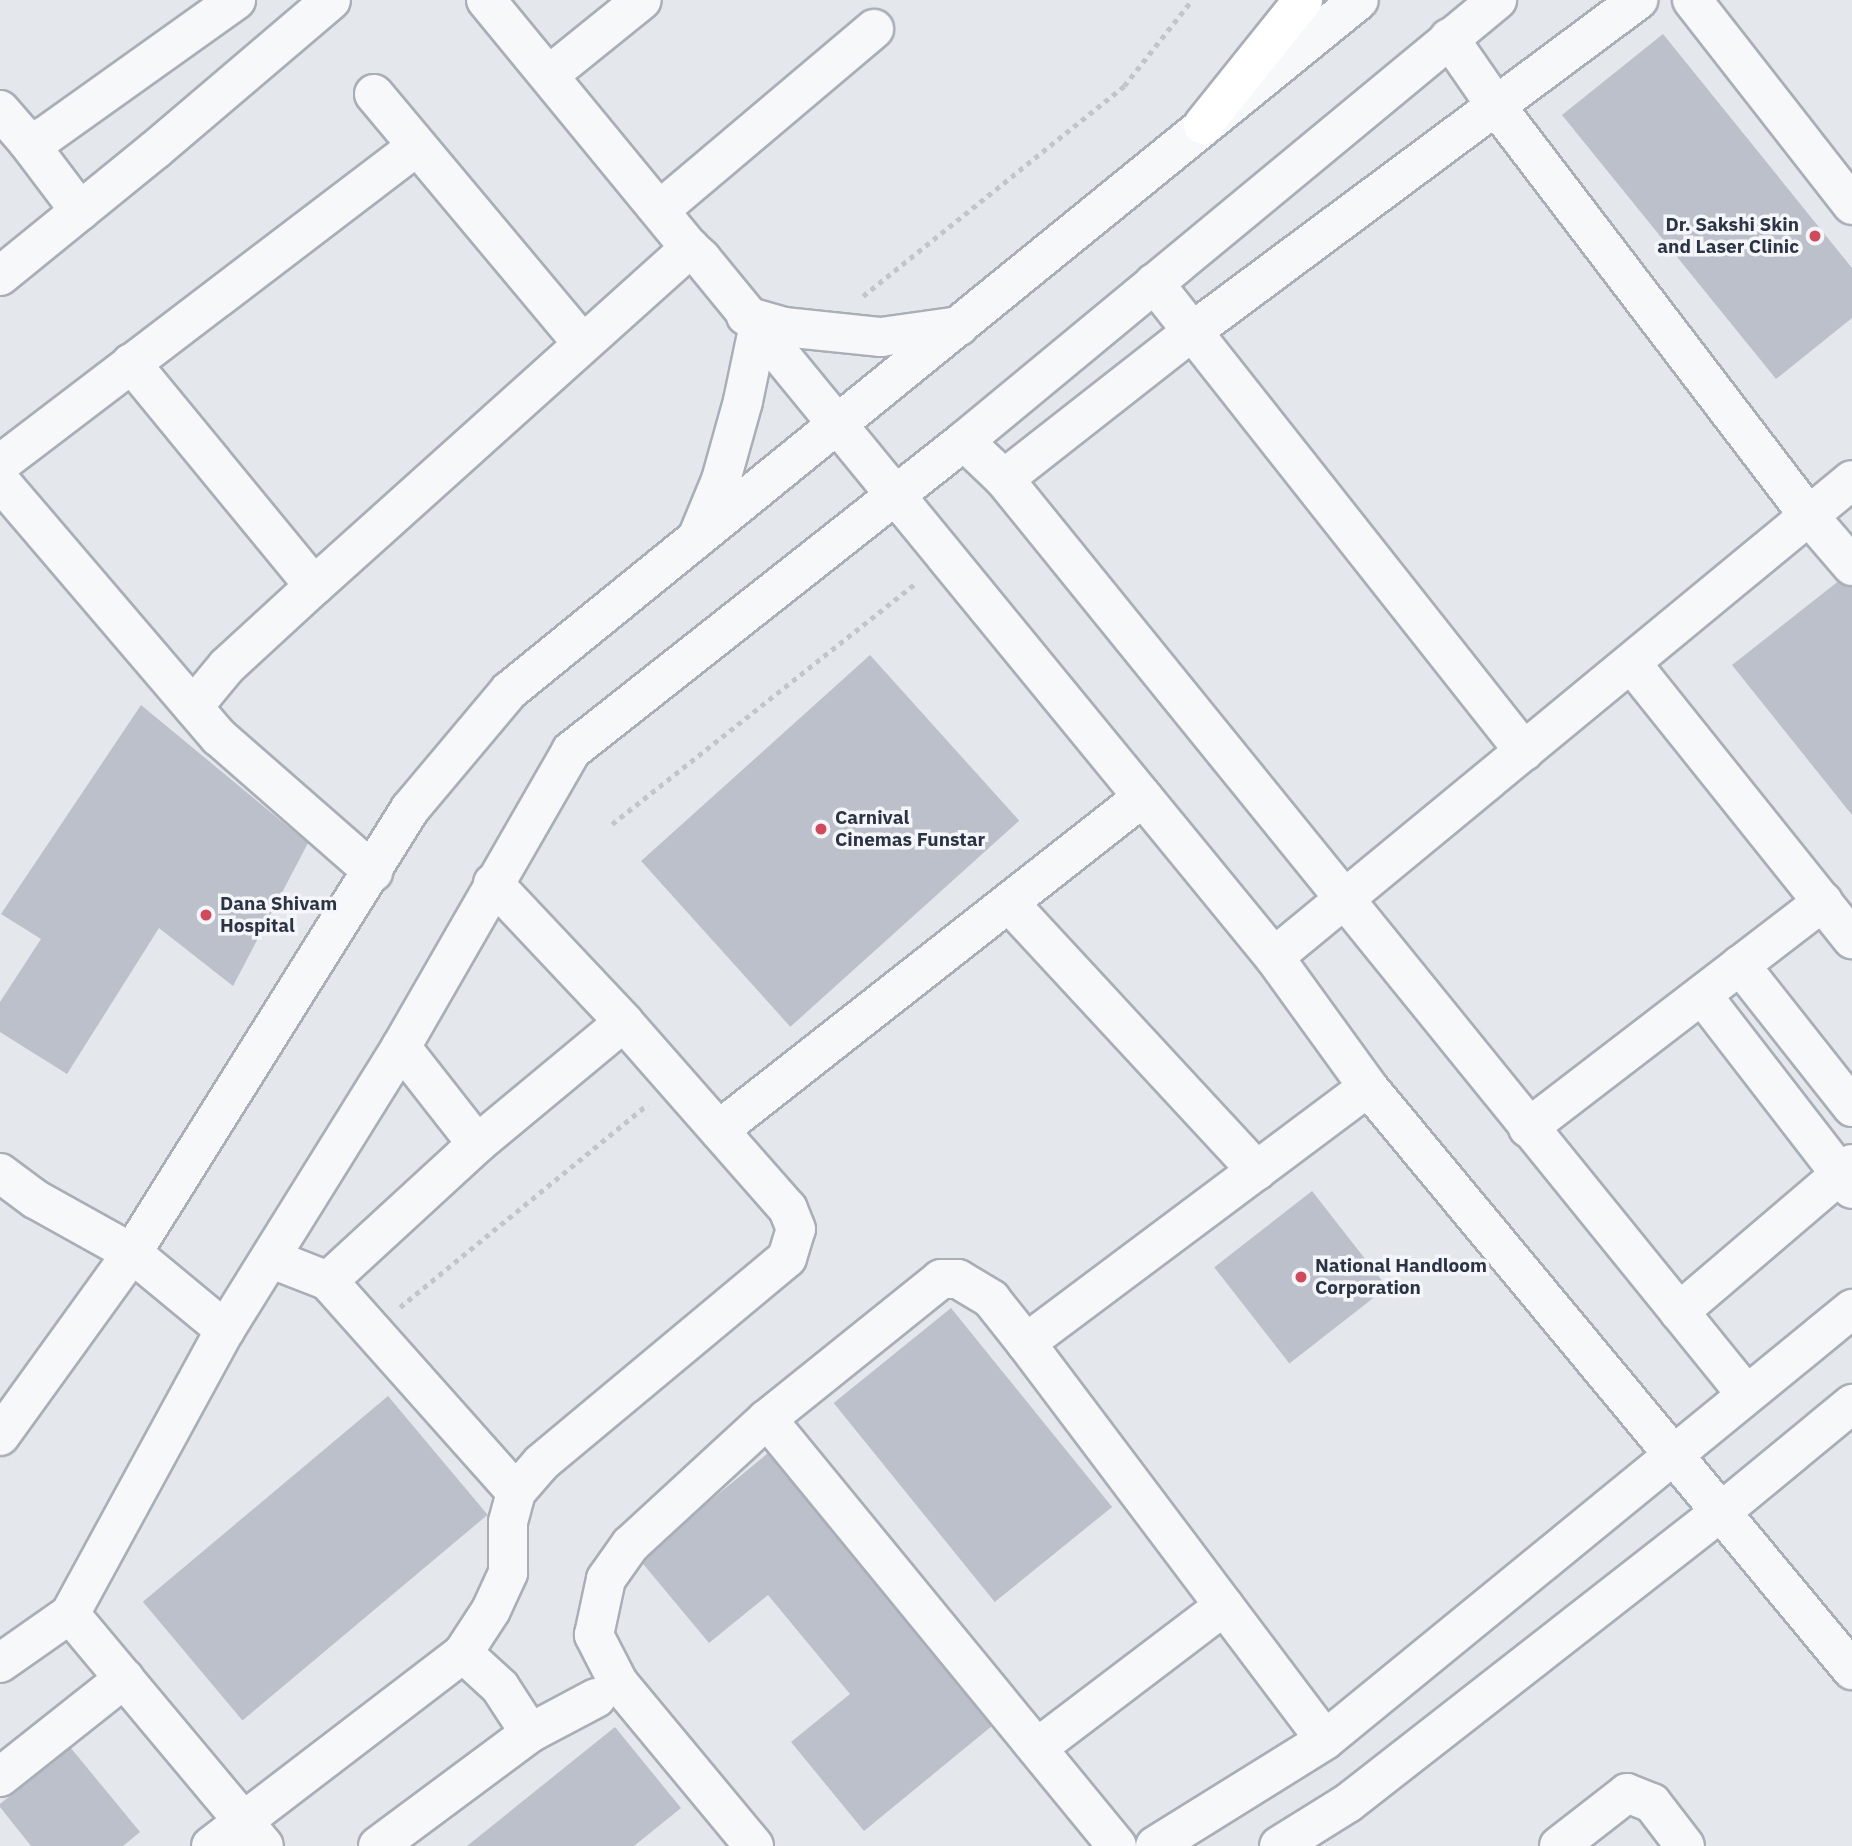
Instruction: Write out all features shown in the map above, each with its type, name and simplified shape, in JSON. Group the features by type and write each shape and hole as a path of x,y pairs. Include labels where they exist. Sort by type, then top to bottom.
{"main road":[{"path":"1203,125 1303,0"}],"street":[{"path":"27,141 44,137 236,0"},
{"path":"0,276 331,0"},
{"path":"486,0 948,557 1274,957 1368,1087 1674,1452 1852,1670"},
{"path":"549,75 642,0"},
{"path":"0,1436 132,1253 410,809 509,691 1359,0"},
{"path":"0,1662 70,1614 225,1330 272,1259 401,1047 571,751 964,441 1497,0"},
{"path":"1004,479 1193,331 1638,0"},
{"path":"1692,0 1852,205"},
{"path":"661,209 874,29"},
{"path":"1449,38 1496,106 1809,516 1852,566"},
{"path":"374,94 582,343"},
{"path":"0,110 80,211"},
{"path":"0,464 416,147"},
{"path":"193,707 227,666 690,248"},
{"path":"1154,283 1524,751"},
{"path":"752,323 881,337 960,326"},
{"path":"696,540 721,480 743,401 752,323"},
{"path":"131,363 314,586"},
{"path":"964,441 1004,479 1746,1394"},
{"path":"0,481 219,737 373,872"},
{"path":"1274,957 1852,481"},
{"path":"1631,663 1852,939"},
{"path":"719,1130 1143,797"},
{"path":"211,1846 254,1833 463,1653 491,1610 508,1573 508,1522 516,1492 541,1463 787,1258 796,1229 788,1209 624,1021 493,883"},
{"path":"1528,1128 1823,902"},
{"path":"1009,903 1257,1171"},
{"path":"1740,965 1852,1107"},
{"path":"1679,1312 1848,1176 1702,995"},
{"path":"328,1281 477,1144 624,1021"},
{"path":"401,1047 477,1144"},
{"path":"1026,1343 1368,1087"},
{"path":"0,1173 35,1199 132,1253 225,1330"},
{"path":"272,1259 328,1281 516,1492"},
{"path":"754,1846 618,1682 594,1634 606,1579 630,1545 767,1419 941,1279 958,1279 991,1299 1325,1740"},
{"path":"1155,1846 1325,1740 1852,1309"},
{"path":"1279,1846 1348,1803 1721,1512 1852,1404"},
{"path":"767,1419 1117,1846"},
{"path":"1037,1748 1224,1606"},
{"path":"70,1614 254,1833"},
{"path":"463,1653 500,1687 530,1733"},
{"path":"0,1777 125,1678"},
{"path":"378,1846 530,1733 596,1698"},
{"path":"1559,1846 1627,1793 1653,1803 1685,1846"}],"path":[{"path":"819,331 1124,86 1192,0"},
{"path":"612,824 948,557"},
{"path":"372,1330 676,1081"}],"building":[{"path":"1663,34 1852,268 1852,318 1776,379 1562,115"},
{"path":"1845,576 1852,585 1852,815 1732,665"},
{"name":"Carnival Cinemas Funstar","path":"870,655 1019,821 790,1027 641,861"},
{"name":"Dana Shivam Hospital","path":"141,705 308,843 233,986 159,928 67,1074 0,1032 0,1002 41,939 1,914"},
{"name":"National Handloom Corporation","path":"1312,1191 1387,1287 1289,1363 1214,1267"},
{"path":"951,1308 1112,1507 995,1602 834,1403"},
{"path":"388,1396 488,1515 242,1720 143,1602"},
{"path":"773,1449 998,1721 864,1831 791,1742 850,1694 768,1595 709,1643 639,1559"},
{"path":"615,1727 681,1808 634,1846 467,1846"},
{"path":"70,1747 140,1832 123,1846 31,1846 0,1807 0,1804"}],"place":[{"name":"Dr. Sakshi Skin and Laser Clinic","path":"1815,236"},
{"name":"Carnival Cinemas Funstar","path":"821,829"},
{"name":"Dana Shivam Hospital","path":"206,915"},
{"name":"National Handloom Corporation","path":"1301,1277"}]}
